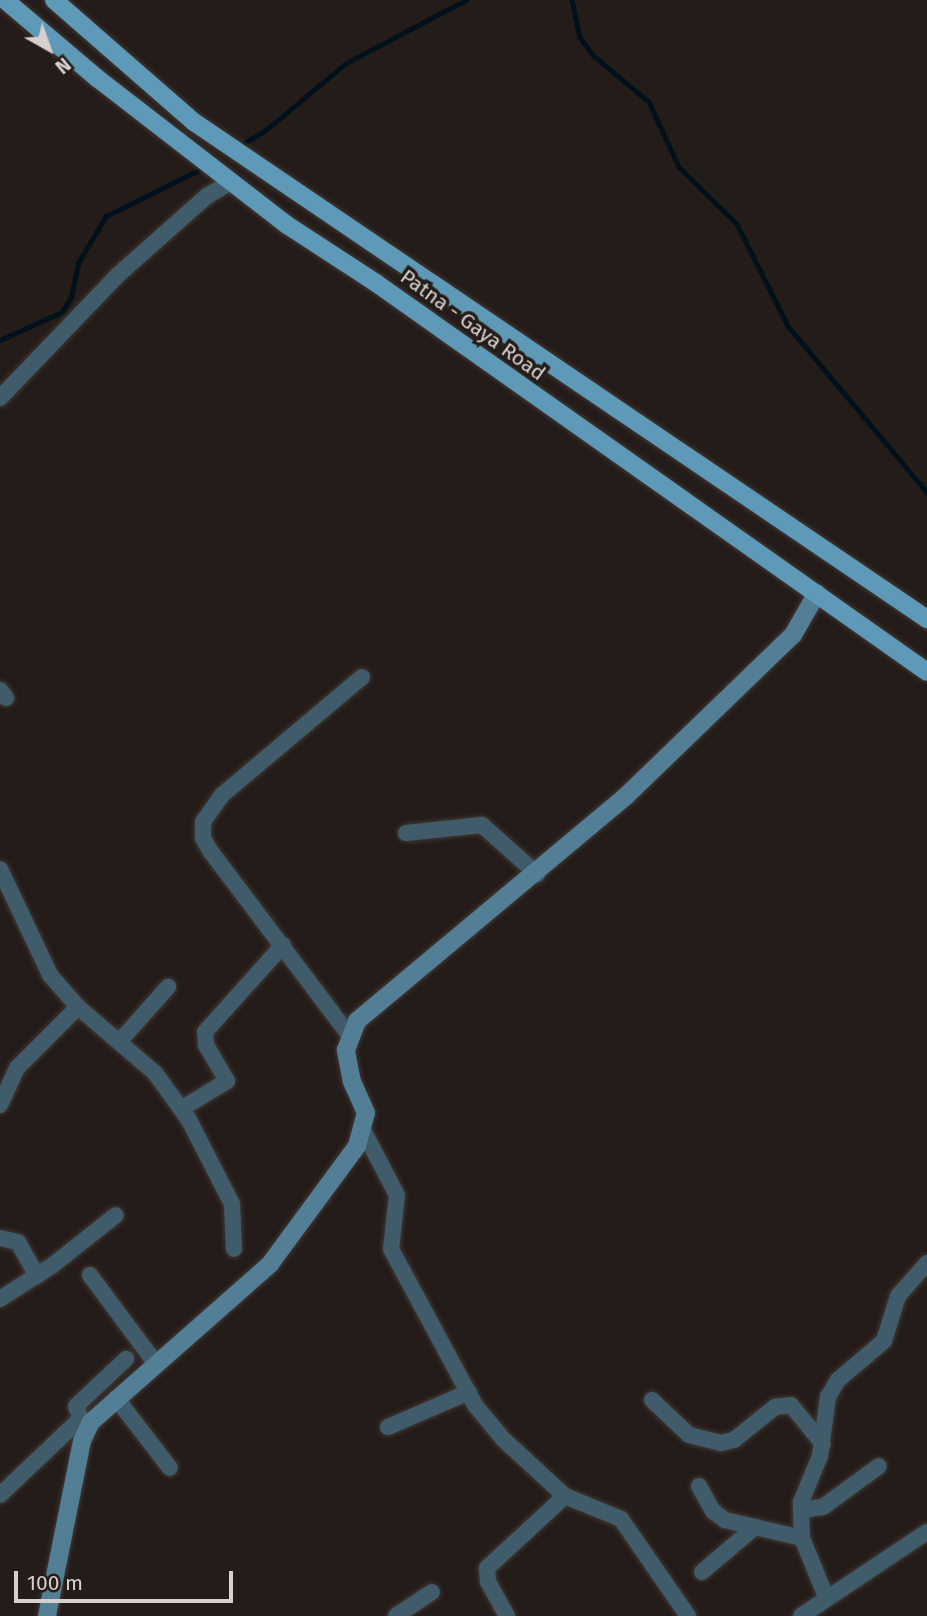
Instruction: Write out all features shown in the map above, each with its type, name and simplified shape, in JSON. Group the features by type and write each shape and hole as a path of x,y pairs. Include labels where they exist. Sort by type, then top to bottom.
{"main road":[{"name":"Patna - Gaya Road","path":"5,0 286,225 376,283 927,671"},
{"path":"54,0 194,122 927,619"}],"street":[{"path":"0,398 119,274 207,196 232,183"},
{"path":"0,1495 156,1364 277,1257 341,1171 365,1132 366,1113 352,1082 346,1050 349,1035 386,995 537,874 625,797 793,635 817,593"},
{"path":"349,1035 212,852 203,838 203,822 222,795 362,677"},
{"path":"406,833 482,825 537,874"},
{"path":"2,879 41,961 78,1007 155,1073 181,1109 227,1191 234,1218 234,1249"},
{"path":"181,1109 227,1081 225,1071 206,1045 205,1032 283,945"},
{"path":"119,1042 168,987"},
{"path":"0,1105 6,1076 78,1007"},
{"path":"365,1132 397,1195 391,1249 469,1392 503,1438 565,1496 621,1519 688,1616"},
{"path":"0,1299 37,1276 116,1215"},
{"path":"0,1238 18,1242 37,1276"},
{"path":"826,1597 802,1538 801,1510 823,1444 831,1388 884,1341 898,1296 927,1263"},
{"path":"90,1275 156,1364"},
{"path":"47,1616 83,1425 76,1410 80,1400 126,1359"},
{"path":"388,1427 469,1392"},
{"path":"116,1398 170,1468"},
{"path":"652,1400 689,1435 721,1443 734,1440 775,1408 791,1405 823,1444"},
{"path":"801,1510 823,1507 879,1466"},
{"path":"699,1486 719,1516 802,1538"},
{"path":"507,1616 488,1582 487,1568 565,1496"},
{"path":"702,1572 755,1527"},
{"path":"809,1613 826,1597 927,1532"},
{"path":"396,1616 432,1592"}],"waterway":[{"path":"239,146 266,130 346,63 466,0"},
{"path":"572,0 580,37 594,56 649,102 679,167 737,224 788,326 927,492"},
{"path":"0,340 62,312 71,297 78,263 106,216 205,167"}]}
